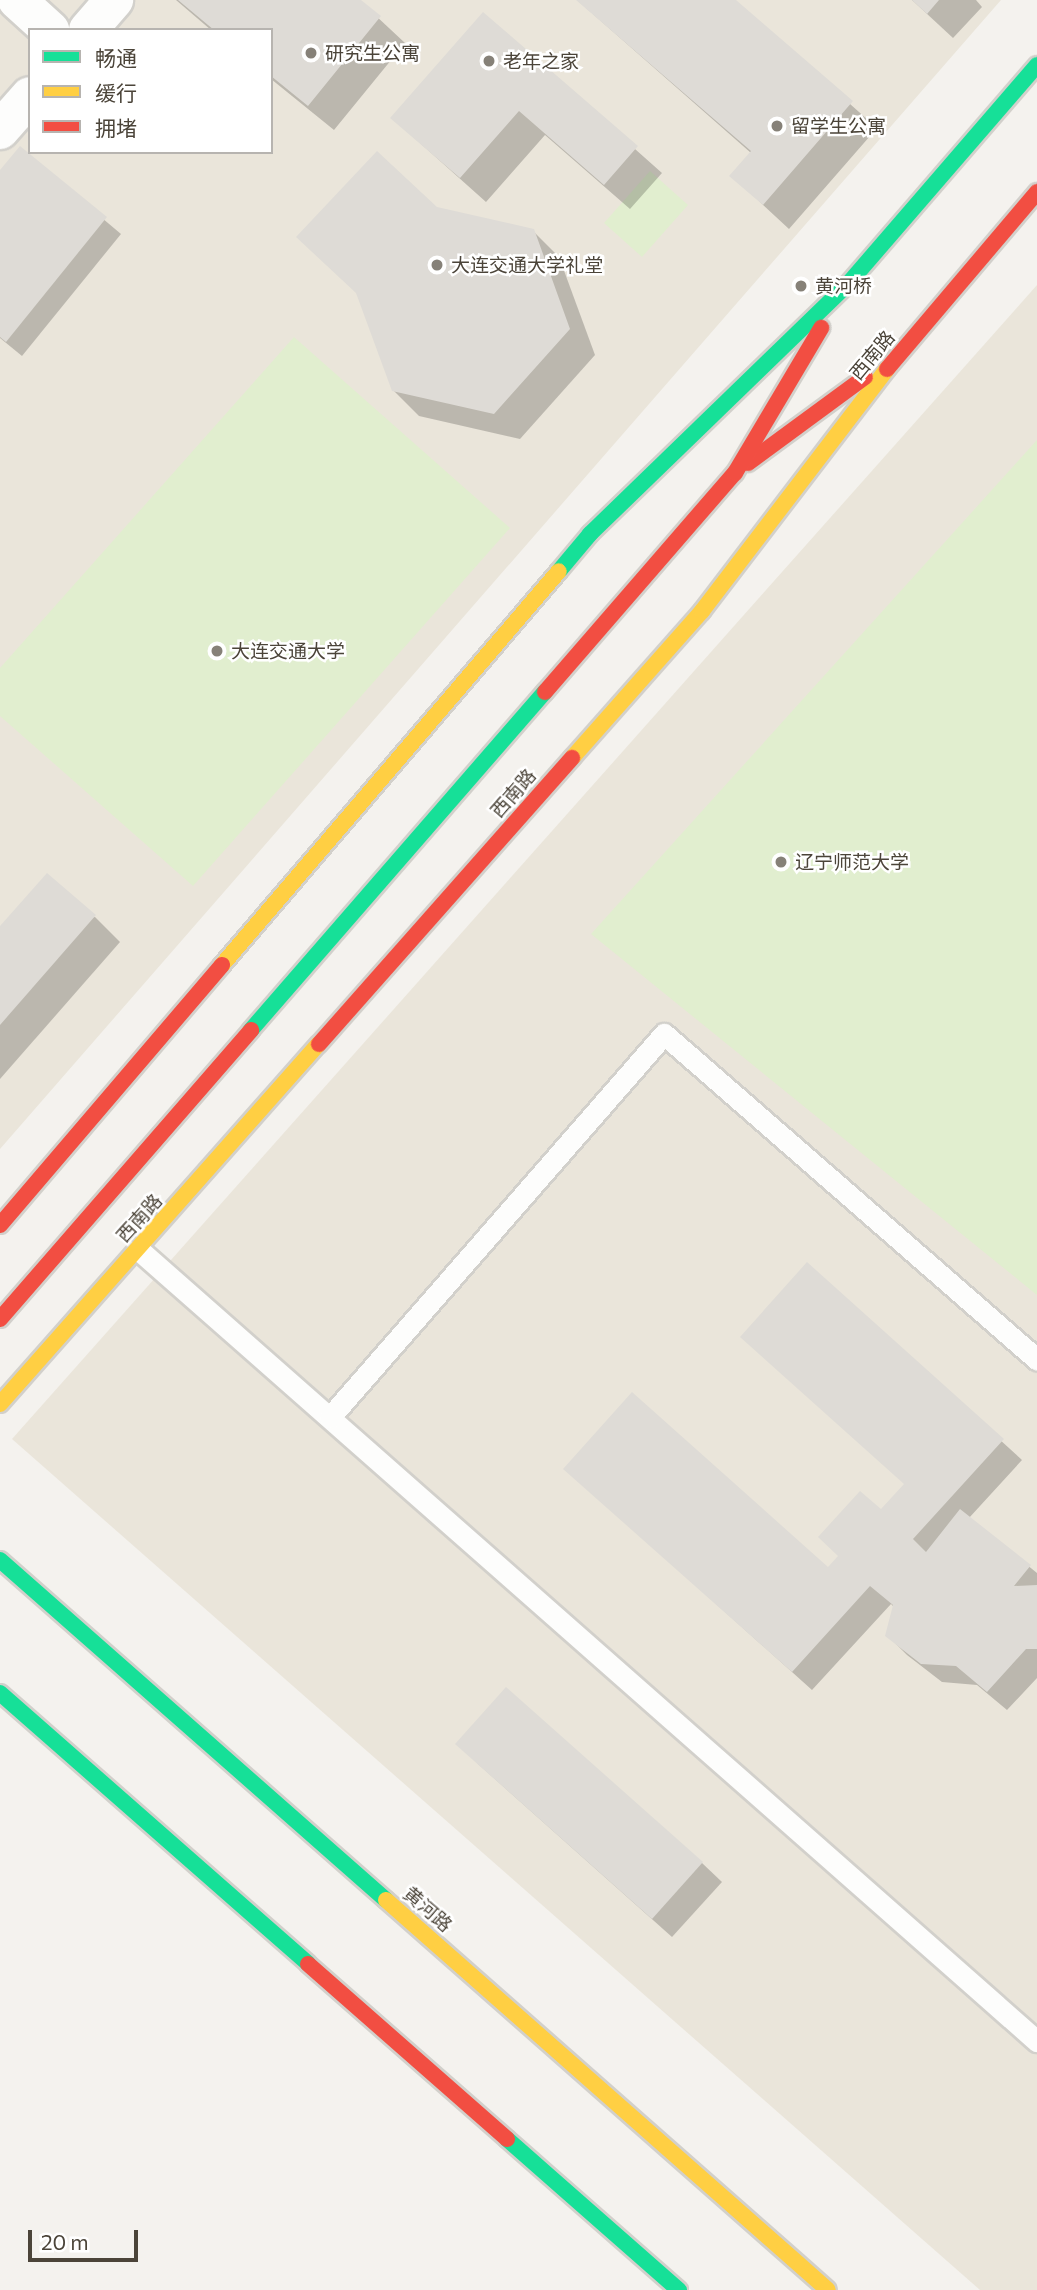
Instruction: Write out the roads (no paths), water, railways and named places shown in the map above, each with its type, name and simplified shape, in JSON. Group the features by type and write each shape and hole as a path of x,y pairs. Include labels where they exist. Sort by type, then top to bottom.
{"main road":[{"path":"0,1225 590,534 848,284 1037,65"},
{"name":"西南路","path":"0,1404 702,611 906,347 1037,192"},
{"path":"734,473 848,284"},
{"path":"734,473 906,347"},
{"name":"西南路","path":"0,1319 734,473"},
{"name":"黄河路","path":"0,1560 828,2290"},
{"path":"0,1693 679,2290"}],"street":[{"path":"17,0 48,28"},
{"path":"90,28 114,0"},
{"path":"0,130 28,98"}],"lane":[{"path":"330,1418 664,1034 1037,1359"},
{"path":"139,1250 1037,2041"}],"place":[{"name":"研究生公寓","path":"311,53"},
{"name":"老年之家","path":"489,61"},
{"name":"留学生公寓","path":"777,126"},
{"name":"大连交通大学礼堂","path":"437,265"},
{"name":"黄河桥","path":"801,286"},
{"name":"大连交通大学","path":"217,651"},
{"name":"辽宁师范大学","path":"781,862"}]}
